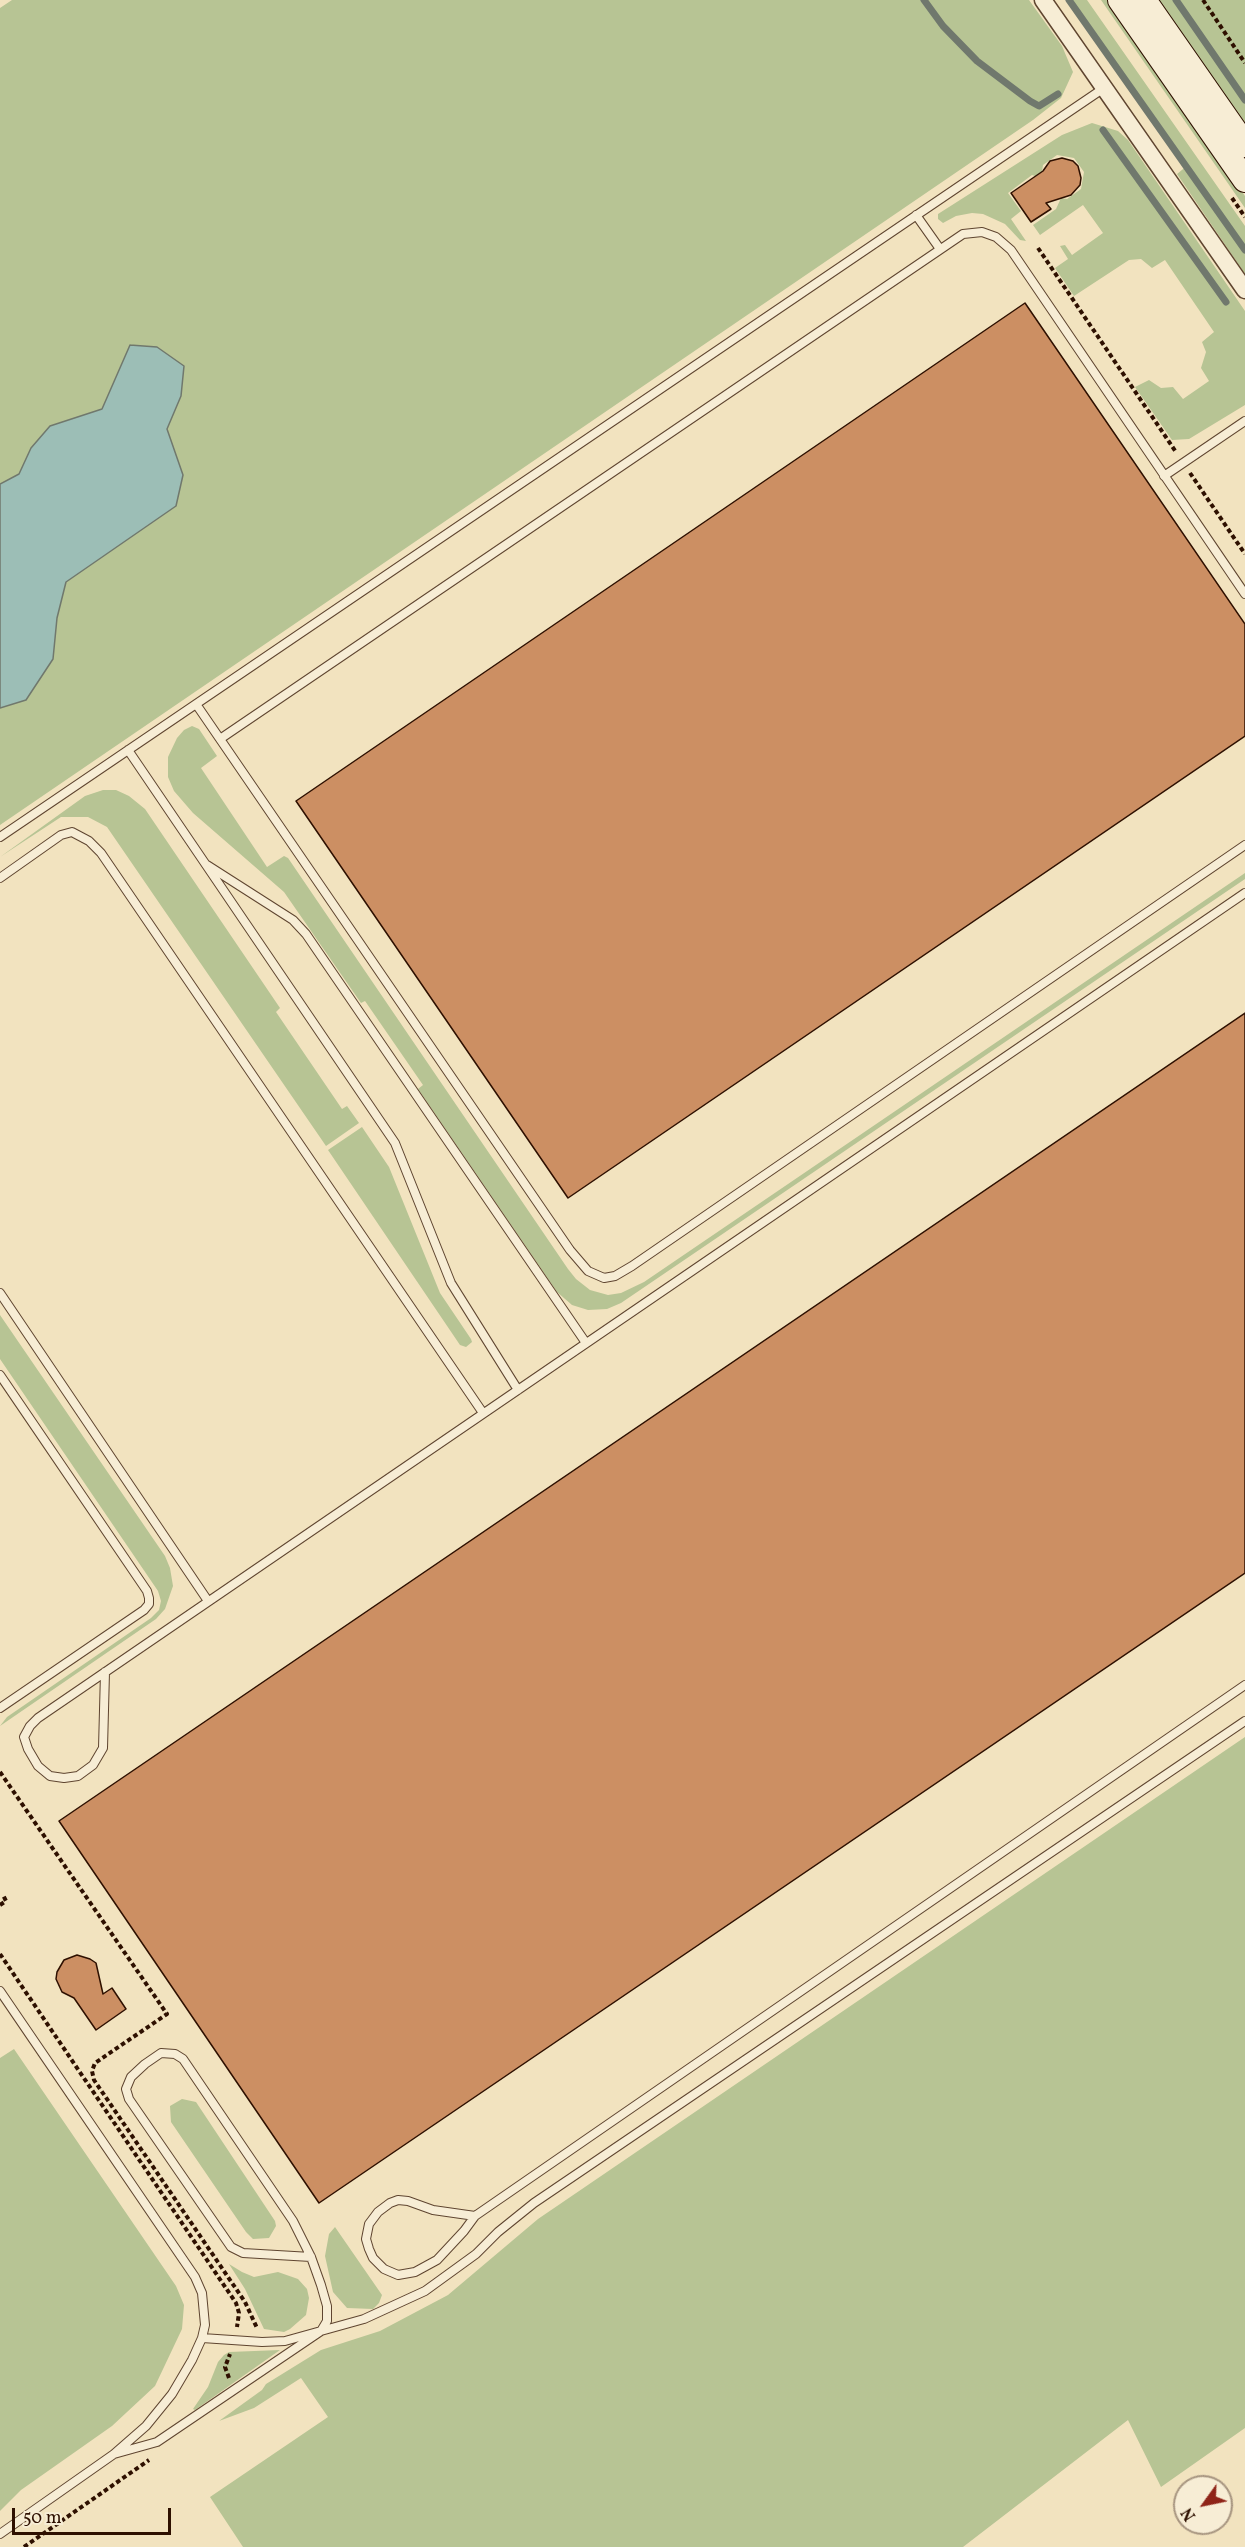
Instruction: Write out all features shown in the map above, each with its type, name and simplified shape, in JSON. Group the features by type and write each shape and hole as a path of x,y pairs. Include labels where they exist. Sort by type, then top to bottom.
{"main road":[{"path":"1120,0 1245,180"},
{"path":"1144,0 1245,145"}],"street":[{"path":"1043,0 1245,290"}],"lane":[{"path":"0,837 1104,88"},
{"path":"916,215 940,249"},
{"path":"220,739 963,234 982,232 996,237 1011,250 1245,594"},
{"path":"1164,476 1245,421"},
{"path":"196,704 570,1250 588,1270 604,1278 615,1276 632,1266 1245,845"},
{"path":"128,750 395,1143 454,1290 518,1390"},
{"path":"0,878 61,835 72,832 89,841 101,853 483,1413"},
{"path":"204,864 292,920 306,934 586,1343"},
{"path":"105,1672 104,1748 93,1765 78,1776 64,1778 50,1776 38,1766 24,1737 38,1718 208,1601 483,1413 1245,893"},
{"path":"0,1293 208,1601"},
{"path":"0,1375 147,1591 149,1598 149,1604 144,1610 0,1708"},
{"path":"475,2216 433,2210 398,2200 378,2212 369,2224 366,2239 373,2258 384,2269 398,2275 415,2272 437,2260 475,2216 1245,1685"},
{"path":"202,2337 262,2343 285,2341 364,2319 425,2291 476,2254 498,2232 534,2203 1245,1721"},
{"path":"0,1991 195,2277 202,2293 204,2308 202,2337 172,2394 146,2426 114,2454 0,2534"},
{"path":"114,2454 158,2442 321,2331 327,2321 327,2306 310,2258 288,2214 183,2059 175,2054 161,2053 131,2077 126,2089 129,2099 231,2247 243,2253 310,2258"}],"path":[{"path":"1203,0 1245,63"},
{"path":"1038,248 1245,554"},
{"path":"0,1905 6,1901 3,1895"},
{"path":"24,2547 152,2458"}],"green space":[{"path":"12,0 1029,0 1062,46 1073,72 1061,98 1033,120 0,825 0,8"},
{"path":"1071,0 1087,0 1245,226 1245,274 1177,174 1188,165"},
{"path":"1101,0 1108,0 1245,196 1245,208"},
{"path":"1155,0 1245,0 1245,130"},
{"path":"1092,123 1118,131 1128,140 1245,311 1245,405 1189,439 1172,440 1135,387 1149,380 1161,388 1173,387 1183,399 1209,381 1201,368 1206,352 1202,342 1214,332 1165,260 1152,268 1141,259 1129,260 1074,296 1055,268 1068,259 1060,246 1065,245 1072,255 1103,233 1083,205 1040,235 1033,225 1056,209 1061,198 1067,199 1081,189 1084,172 1074,158 1057,155 1043,165 1041,178 1032,175 1008,193 1021,211 1011,219 1026,241 1020,240 1005,224 983,214 972,213 956,216 943,223 938,219 938,214 1062,135"},
{"path":"192,726 199,729 217,756 201,768 267,867 284,856 288,858 568,1269 590,1290 608,1295 621,1293 644,1282 1245,873 1245,879 621,1303 607,1309 588,1310 572,1305 557,1292 418,1089 423,1085 365,1001 361,1003 284,892 193,813 174,791 168,777 168,757 177,738 184,730"},
{"path":"103,790 116,790 129,796 145,809 280,1008 276,1012 342,1109 347,1106 359,1123 326,1146 107,827 88,817 61,817 0,857 85,796"},
{"path":"362,1127 389,1167 440,1293 471,1339 472,1342 466,1347 460,1345 328,1150"},
{"path":"0,1315 165,1556 173,1586 165,1609 156,1619 0,1726 7,1717 151,1618 159,1610 161,1601 158,1591 0,1359"},
{"path":"1245,1737 1245,2428 1178,2475 1173,2475 1173,2479 1161,2487 1128,2420 963,2547 243,2547 210,2497 328,2417 301,2378 254,2408 219,2421 262,2390 266,2384 321,2350 380,2331 448,2295 538,2219"},
{"path":"14,2049 176,2286 184,2305 182,2329 155,2386 112,2426 21,2490 0,2511 0,2058"},
{"path":"182,2099 196,2102 275,2221 276,2226 269,2238 253,2239 246,2232 171,2122 170,2106"},
{"path":"335,2227 382,2295 379,2303 373,2309 347,2308 333,2292 325,2256 329,2234"},
{"path":"229,2264 254,2277 278,2272 298,2279 307,2289 309,2298 306,2315 284,2332 264,2329 245,2289"},
{"path":"280,2350 195,2410 193,2409 208,2387 218,2362 224,2355 229,2352"}],"water":[{"path":"130,345 157,347 184,366 181,396 167,429 183,475 176,506 66,582 57,618 53,659 26,700 0,708 0,484 19,474 31,448 50,426 102,409"}],"building":[{"path":"1062,158 1073,161 1078,166 1080,185 1071,195 1046,203 1051,209 1031,222 1011,193 1043,171 1050,161"},
{"path":"1025,303 1245,624 1245,736 568,1198 296,801"},
{"path":"1245,1013 1245,1573 319,2203 59,1821"},
{"path":"77,1955 96,1963 103,1994 112,1988 126,2009 96,2030 74,1998 62,1992 56,1979 64,1960"}],"waterway":[{"path":"924,0 943,26 977,61 1030,101 1039,106 1058,94"},
{"path":"1069,0 1245,250"},
{"path":"1176,0 1245,100"},
{"path":"1103,130 1226,302"}]}
